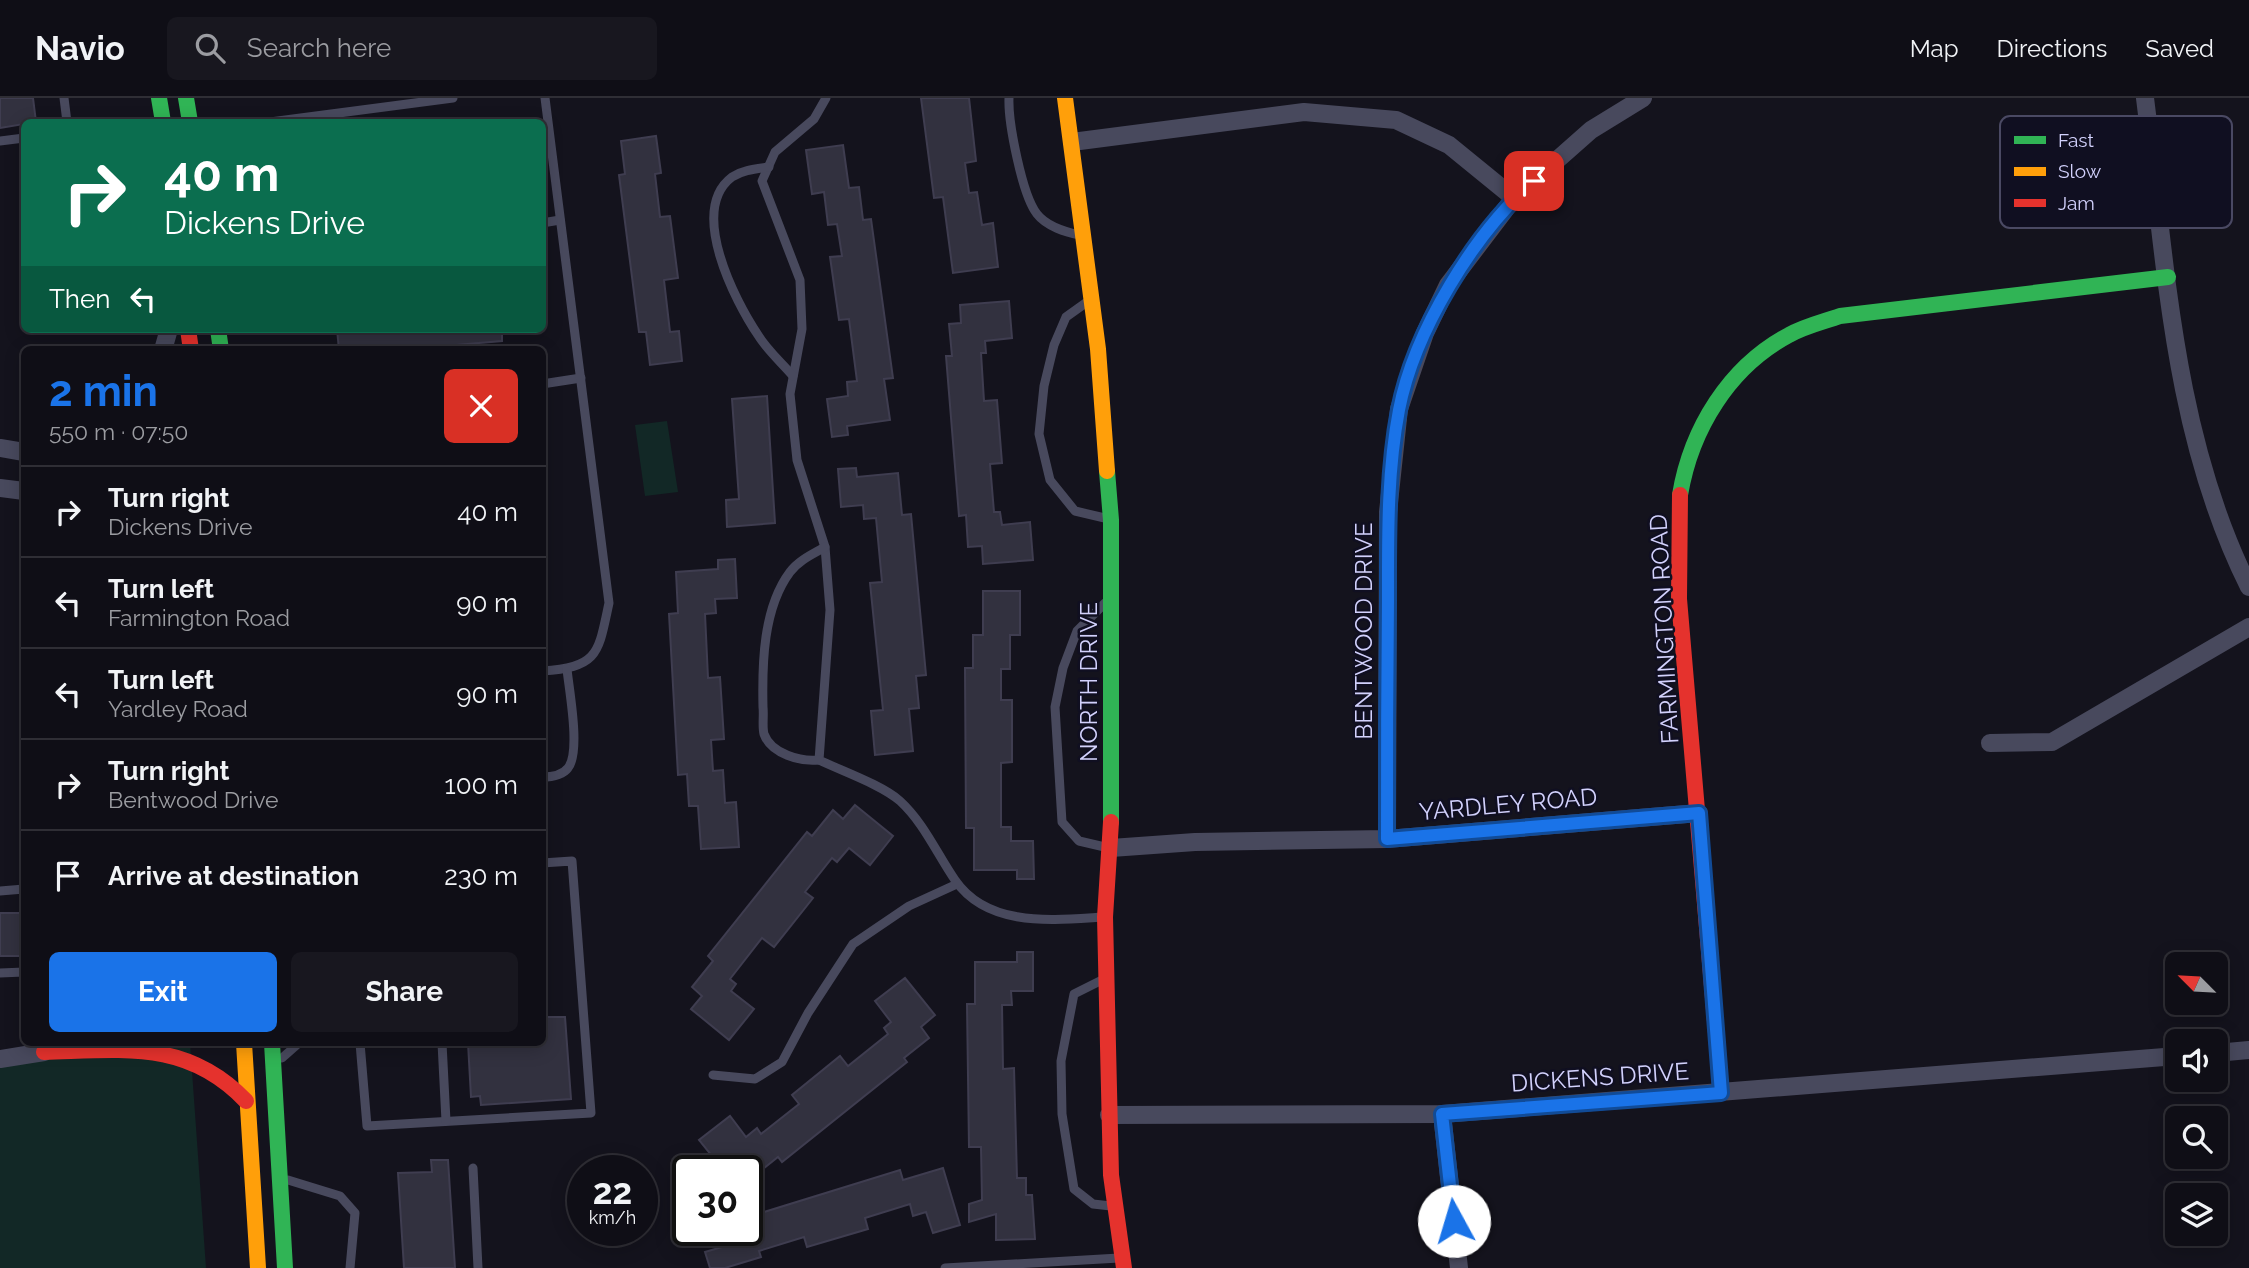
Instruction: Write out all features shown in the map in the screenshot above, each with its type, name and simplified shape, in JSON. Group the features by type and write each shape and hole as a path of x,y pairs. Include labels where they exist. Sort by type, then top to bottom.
{"main road":[{"path":"158,119 159,98"},
{"path":"186,98 190,119"},
{"name":"NORTH DRIVE","path":"1065,98 1091,299 1111,520 1111,848 1105,917 1109,1115 1114,1206 1122,1263"},
{"name":"FARMINGTON ROAD","path":"1721,1093 1682,626 1678,516 1686,461 1711,410 1728,386 1768,347 1791,334 1840,316 2168,277"},
{"path":"44,1052 74,1046"},
{"path":"243,1046 258,1268"},
{"path":"272,1046 285,1268"},
{"path":"44,1052 135,1051 170,1054 217,1073 237,1089 246,1101"}],"street":[{"name":"BENTWOOD DRIVE","path":"1387,839 1388,512 1399,409 1425,333 1448,285 1514,198 1591,130 1643,98"},
{"path":"2145,98 2147,116"},
{"path":"1072,142 1304,112 1396,120 1449,145 1514,198"},
{"path":"2162,228 2187,414 2214,510 2249,587"},
{"path":"0,448 21,452"},
{"path":"0,488 21,491"},
{"path":"1990,743 2052,742 2249,627"},
{"name":"YARDLEY ROAD","path":"1111,848 1195,842 1387,839 1699,813"},
{"path":"2228,1052 2249,1050"},
{"path":"0,1059 44,1052"},
{"name":"DICKENS DRIVE","path":"1109,1115 1442,1114 2165,1057"},
{"path":"1442,1114 1459,1268"}],"lane":[{"path":"64,98 67,119"},
{"path":"293,119 453,98"},
{"path":"544,98 609,603 600,642 592,656 575,668 546,671"},
{"path":"819,760 830,610 825,547 797,460 790,394 802,329 800,280 762,181 775,152 814,119 826,98"},
{"path":"1009,98 1021,174 1037,215 1061,232 1084,235"},
{"path":"0,141 21,138"},
{"path":"769,167 746,170 731,178 717,197 715,247 758,336 793,376"},
{"path":"546,222 561,220"},
{"path":"1091,299 1066,317 1054,345 1044,386 1039,434 1049,480 1074,511 1111,520"},
{"path":"546,383 581,378"},
{"path":"825,547 799,562 785,582 766,638 762,680 764,734 772,746 806,762 819,760 898,800 921,824 957,884 991,911 1041,921 1105,917"},
{"path":"1111,596 1077,631 1063,668 1055,707 1062,822 1079,841 1111,848"},
{"path":"546,777 554,777 568,768 574,750 567,669"},
{"path":"360,1046 367,1126 591,1113 572,862 546,863"},
{"path":"713,1075 755,1079 782,1062 808,1013 853,944 909,906 957,884"},
{"path":"0,891 21,889"},
{"path":"0,972 21,972"},
{"path":"1106,978 1074,994 1061,1061 1062,1114 1074,1189 1093,1203 1114,1206"},
{"path":"273,1066 296,1046"},
{"path":"442,1046 446,1121"},
{"path":"473,1168 478,1268"},
{"path":"280,1177 341,1196 355,1213 350,1268"},
{"path":"944,1268 1122,1263"}],"green space":[{"path":"667,421 678,492 645,496 635,425"},
{"path":"113,1046 190,1046 206,1268 0,1268 0,1055"}],"building":[{"path":"0,98 33,98 36,119 21,119 21,124 0,128"},
{"path":"921,98 969,98 976,161 965,163 969,193 977,192 982,225 993,223 998,267 953,273 943,197 934,198"},
{"path":"656,136 661,173 655,174 660,217 670,216 678,278 664,280 670,332 679,331 682,361 650,365 646,332 639,332 619,175 625,174 621,141"},
{"path":"843,145 849,188 859,187 863,220 871,219 893,378 884,379 890,420 847,426 848,435 832,437 827,399 848,396 847,382 857,381 849,319 839,320 830,257 842,256 837,224 828,225 824,192 812,194 806,150"},
{"path":"1009,301 1012,338 985,341 986,353 981,353 984,401 997,400 1002,463 990,464 994,512 1000,512 1002,525 1030,522 1033,560 983,564 982,546 968,547 966,515 959,516 946,356 952,356 949,324 961,323 960,305"},
{"path":"337,333 502,333 502,341 444,346 339,346"},
{"path":"767,396 775,523 727,527 726,500 739,499 732,399"},
{"path":"856,468 857,477 898,473 902,515 911,514 926,675 916,676 919,708 909,709 913,751 875,755 871,711 883,710 870,583 882,582 876,518 864,519 863,505 841,507 838,469"},
{"path":"735,559 737,598 715,599 716,613 705,614 708,678 720,677 724,739 711,740 713,771 723,770 725,803 736,802 739,847 701,849 698,806 689,806 687,774 678,775 669,614 678,613 676,572 718,569 718,560"},
{"path":"983,591 1020,591 1020,635 1010,635 1010,669 1001,669 1001,700 1012,700 1012,762 1001,763 1001,827 1011,827 1011,841 1033,841 1034,879 1017,879 1017,870 974,870 974,828 966,828 965,668 973,668 973,635 983,635"},
{"path":"855,805 893,836 870,865 849,848 837,862 832,858 805,892 813,898 774,947 762,938 730,979 736,984 731,991 754,1009 729,1040 691,1009 702,996 692,987 713,961 708,956 807,832 812,836 833,810 843,819"},
{"path":"0,913 21,913 21,956 0,956"},
{"path":"1017,952 1033,952 1033,991 1011,991 1012,1005 1002,1005 1003,1069 1014,1068 1017,1178 1026,1178 1026,1195 1032,1195 1035,1239 996,1240 996,1214 969,1222 969,1204 982,1200 981,1147 969,1147 967,1004 975,1004 975,962 1017,962"},
{"path":"905,978 935,1015 921,1027 929,1038 904,1058 907,1062 782,1162 778,1157 763,1169 763,1155 711,1155 699,1140 730,1116 746,1137 757,1128 761,1134 799,1104 792,1095 840,1056 848,1066 888,1034 884,1028 891,1022 875,1001"},
{"path":"546,1017 565,1017 571,1099 481,1105 480,1096 471,1097 468,1046 546,1046"},
{"path":"431,1160 448,1160 455,1268 404,1268 398,1173 432,1172"},
{"path":"943,1168 960,1225 933,1233 926,1212 913,1216 910,1204 865,1218 868,1229 807,1247 804,1237 759,1251 761,1257 725,1268 710,1268 705,1252 722,1246 763,1246 763,1212 900,1170 903,1180"}],"traffic: fast":[{"path":"159,98 162,119"},
{"path":"186,98 190,119"},
{"path":"1680,495 1693,447 1716,402 1748,364 1795,332 1840,316 2168,277"},
{"path":"219,333 220,346"},
{"path":"1107,471 1111,520 1111,822"},
{"path":"272,1046 285,1268"}],"traffic: slow":[{"path":"1065,98 1098,349 1107,471"},
{"path":"244,1046 258,1268"}],"traffic: jam":[{"path":"189,333 190,346"},
{"path":"1680,495 1679,599 1721,1092"},
{"path":"1111,822 1105,917 1111,1175 1124,1268"},
{"path":"44,1052 127,1050 177,1058 201,1067 224,1081 246,1101"}],"route":[{"path":"1454,1221 1442,1114 1721,1093 1699,813 1387,839 1388,512 1399,409 1425,333 1448,285 1514,198 1534,181"}]}
